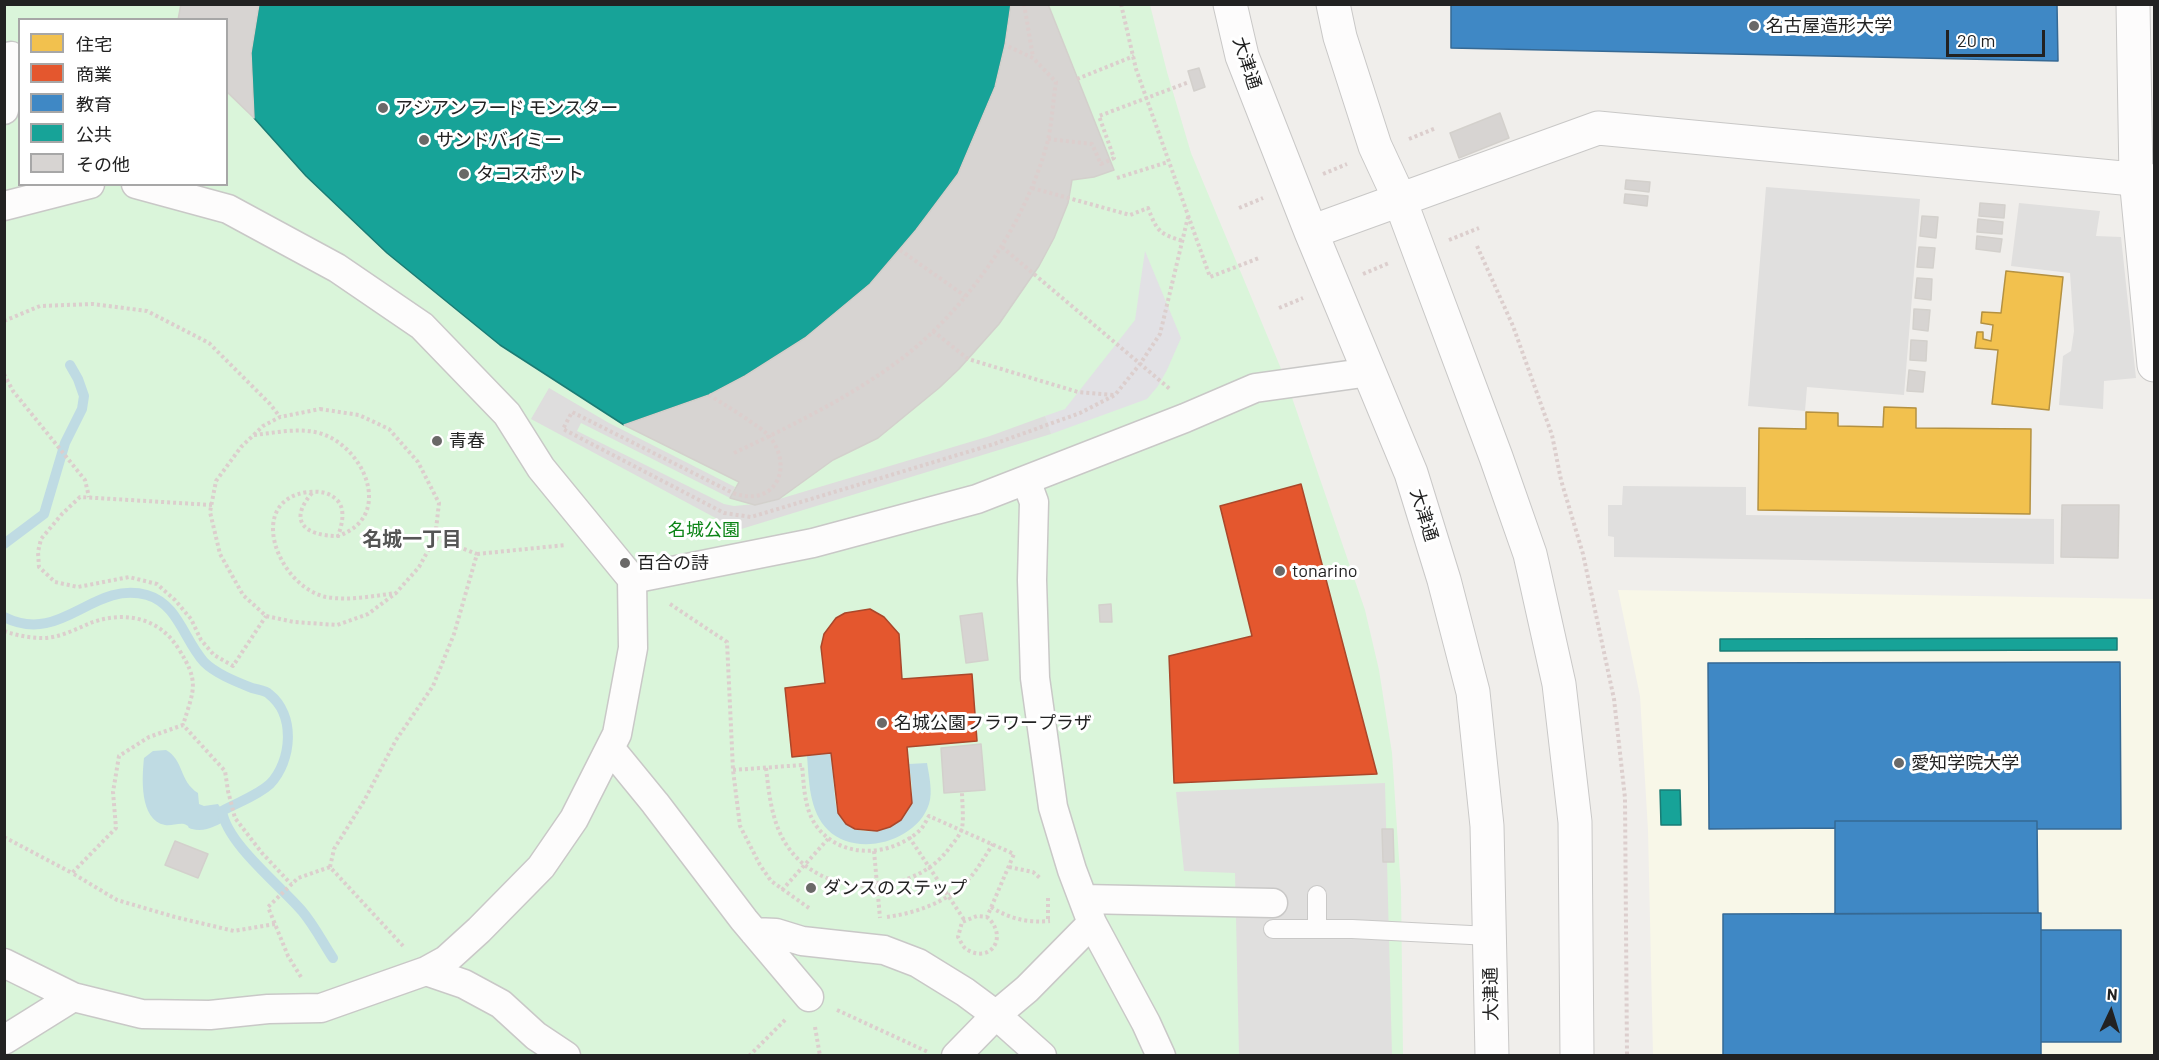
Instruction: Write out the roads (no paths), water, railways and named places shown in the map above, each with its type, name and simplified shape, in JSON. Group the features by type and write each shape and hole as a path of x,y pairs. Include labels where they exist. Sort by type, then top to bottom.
{"street":[{"name":"大津通","path":"1230,4 1242,56 1292,186 1411,473 1444,580 1473,692 1487,826 1492,1056"},
{"path":"1333,4 1340,37 1377,152 1400,200 1530,554 1559,684 1575,822 1577,1056"},
{"path":"2133,4 2154,365"},
{"path":"4,110 12,53"},
{"path":"1311,232 1598,128 2145,180"},
{"path":"4,206 82,186"},
{"path":"4,963 73,997 142,1014 210,1016 268,1009 321,1008 426,971 446,960 541,867 574,819 617,734 633,648 632,579 541,468 507,414 422,326 337,268 228,209 143,186"},
{"path":"632,579 813,543 977,499 1256,388 1370,372"},
{"path":"1026,480 1034,502 1035,678 1053,807 1087,910 1161,1056"},
{"path":"610,748 656,803 754,932 809,997"},
{"path":"1087,910 1273,916"},
{"path":"956,1056 996,1015 1027,989 1087,910"},
{"path":"754,932 776,933 802,941 884,950 918,963 965,992 996,1015 1042,1056"},
{"path":"426,971 464,984 501,1004 536,1046 566,1056"},
{"path":"4,1040 73,997"}],"lane":[{"path":"1317,895 1317,929"},
{"path":"1273,916 1317,929 1490,936"}],"water":[{"path":"166,750 176,759 188,783 198,793 199,804 204,806 218,804 228,819 211,828 197,830 184,824 165,825 150,815 144,797 144,758 153,751"},
{"path":"831,753 837,808 844,822 864,831 875,831 896,823 905,815 911,802 909,764 927,763 931,794 922,817 912,828 885,842 854,843 828,830 817,814 811,795 807,755"}],"waterway":[{"path":"4,544 44,514 65,443 82,409 84,396 70,365"},
{"path":"4,617 25,624 43,624 60,619 110,596 127,593 147,595 158,600 173,614 204,662 233,680 266,692 278,703 287,726 288,738 283,763 270,784 222,811 226,824 244,851 302,911 333,958"}],"place":[{"name":"名古屋造形大学","path":"1754,26"},
{"name":"アジアン フード モンスター","path":"383,108"},
{"name":"サンドバイミー","path":"424,140"},
{"name":"タコスポット","path":"464,174"},
{"name":"青春","path":"437,441"},
{"name":"百合の詩","path":"625,563"},
{"name":"tonarino","path":"1280,571"},
{"name":"名城公園フラワープラザ","path":"882,723"},
{"name":"愛知学院大学","path":"1899,763"},
{"name":"ダンスのステップ","path":"811,888"}],"district":[{"name":"名城一丁目","path":"412,539"}],"park label":[{"name":"名城公園","path":"704,530"}]}
